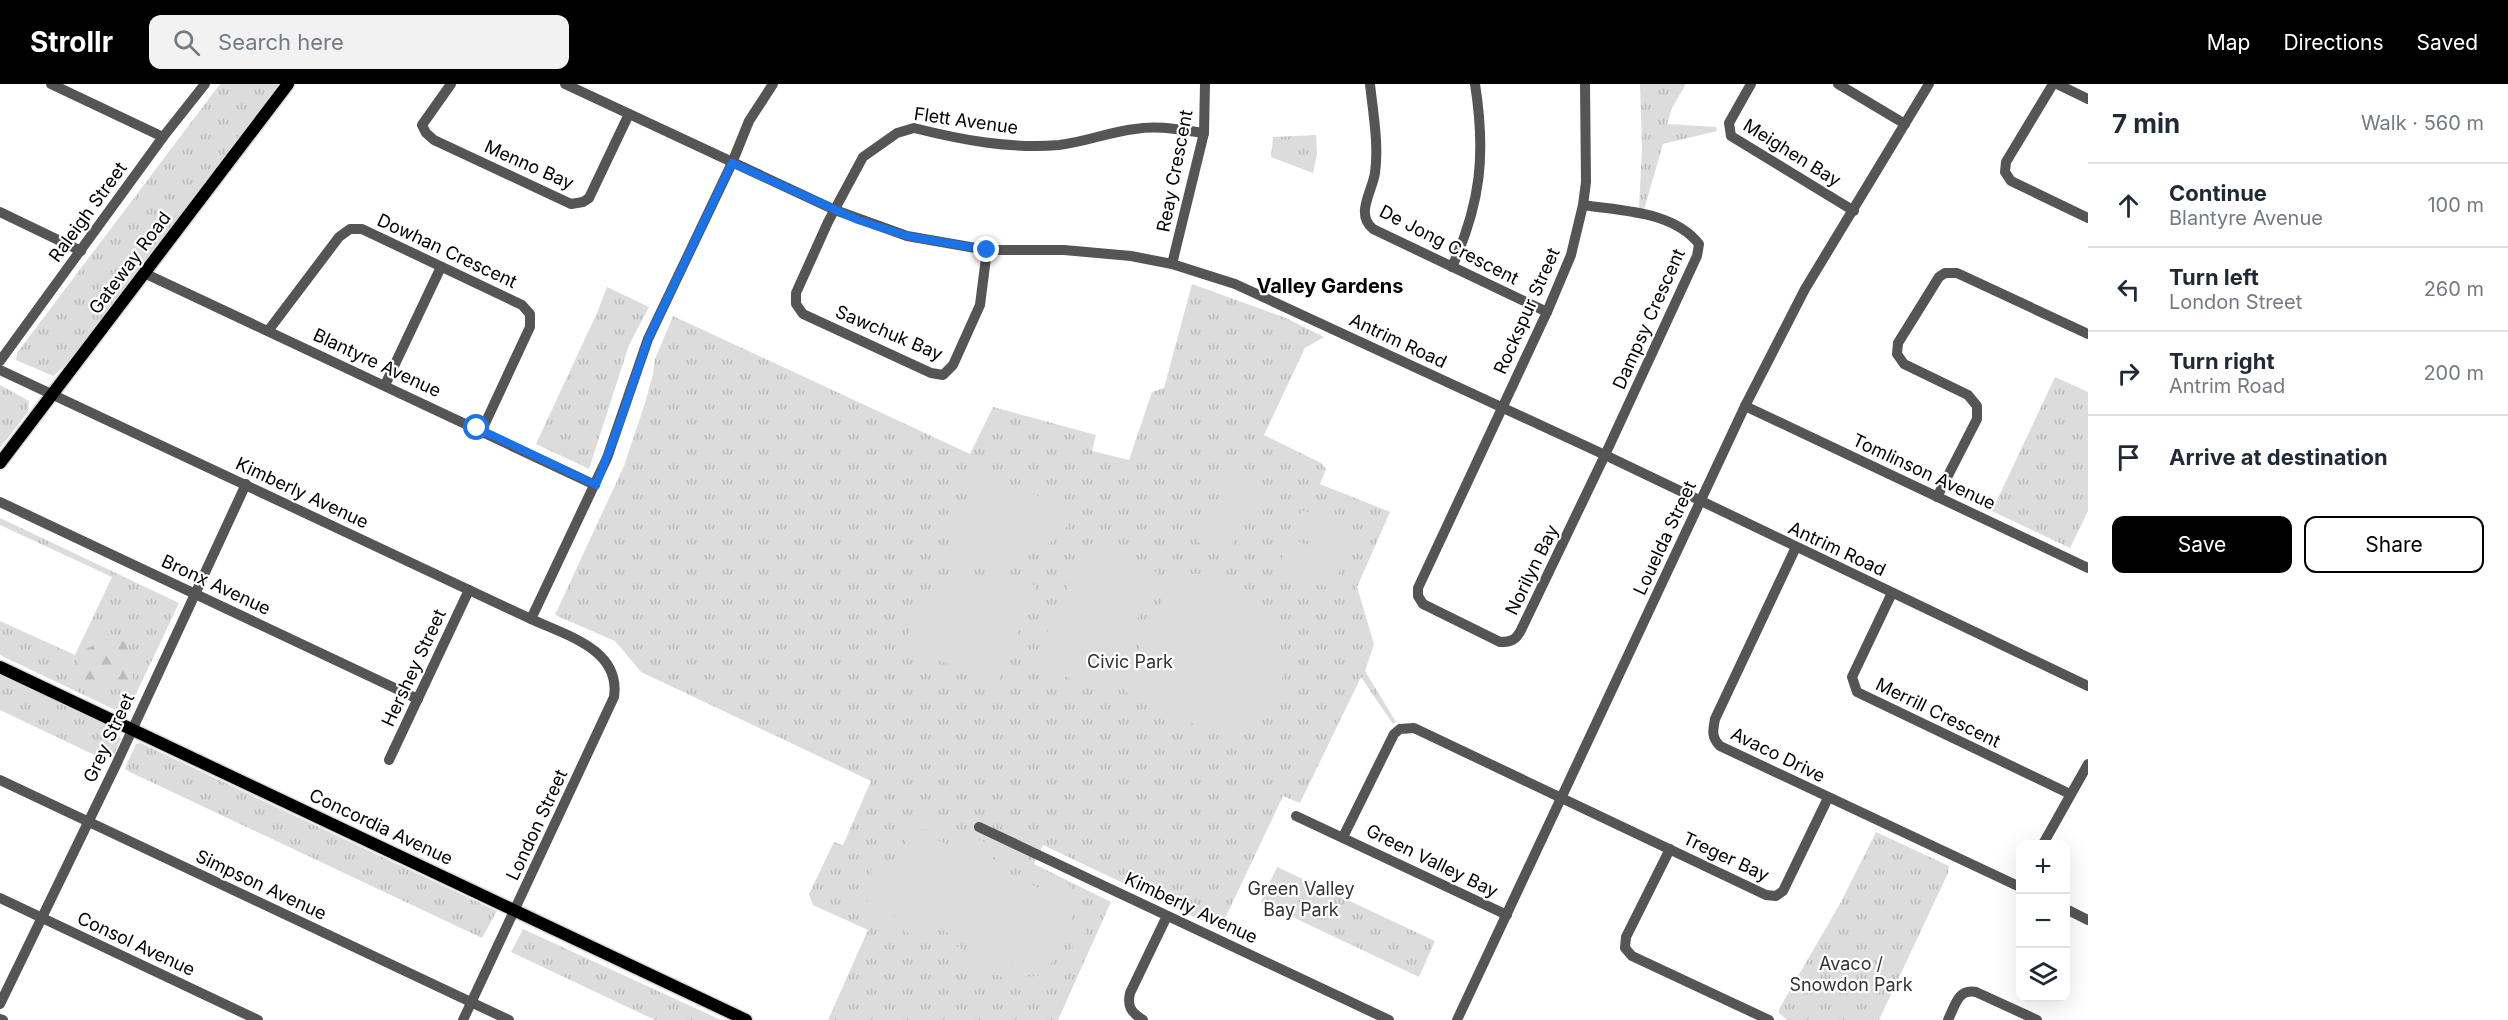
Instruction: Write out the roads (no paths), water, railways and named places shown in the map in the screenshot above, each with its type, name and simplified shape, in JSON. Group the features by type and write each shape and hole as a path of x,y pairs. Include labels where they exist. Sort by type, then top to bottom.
{"main road":[{"name":"Gateway Road","path":"0,463 288,84"},
{"name":"Concordia Avenue","path":"0,667 746,1020"}],"street":[{"path":"51,84 163,137"},
{"name":"Raleigh Street","path":"0,361 163,137 205,84"},
{"name":"Menno Bay","path":"451,84 422,125 426,134 434,140 571,204 583,202 589,198 628,114"},
{"name":"Antrim Road","path":"565,84 835,210 907,236 987,250 1090,251 1173,264 1235,284 1605,455 2088,686"},
{"path":"531,619 596,485 648,339 732,163 749,121 772,84"},
{"name":"Reay Crescent","path":"1173,264 1204,133 1205,84"},
{"name":"De Jong Crescent","path":"1370,84 1376,157 1375,174 1365,209 1365,220 1372,230 1547,312"},
{"path":"1452,267 1473,217 1480,178 1480,127 1475,84"},
{"name":"Rockspur Street","path":"1502,407 1571,255 1583,206 1587,160 1585,84"},
{"name":"Meighen Bay","path":"1751,84 1729,123 1731,136 1854,211"},
{"path":"1838,84 1905,124"},
{"name":"Louelda Street","path":"1457,1020 1745,406 1805,290 1929,84"},
{"path":"2088,99 2055,84 2006,162 2005,172 2011,181 2088,218"},
{"name":"Flett Avenue","path":"835,210 863,157 871,149 909,127 976,143 1007,145 1061,144 1130,129 1152,127 1204,133"},
{"name":"Dampsy Crescent","path":"1583,206 1658,218 1692,235 1699,244 1697,256 1605,455"},
{"name":"Sawchuk Bay","path":"835,210 796,292 796,304 799,310 937,375 943,375 953,365 980,305 987,250"},
{"path":"0,212 81,250"},
{"name":"Dowhan Crescent","path":"268,331 339,237 350,229 362,229 522,305 530,314 530,327 482,430"},
{"path":"386,385 441,267"},
{"name":"Blantyre Avenue","path":"144,273 596,485"},
{"path":"1937,497 1977,419 1977,406 1968,395 1904,364 1897,354 1898,343 1939,277 1945,273 1957,273 2088,334"},
{"name":"Kimberly Avenue","path":"0,370 589,647"},
{"name":"Tomlinson Avenue","path":"1745,406 2088,568"},
{"name":"Norilyn Bay","path":"1502,407 1421,580 1418,596 1423,604 1500,642 1509,642 1518,637 1605,455"},
{"name":"Grey Street","path":"0,1004 132,730 246,484"},
{"name":"Bronx Avenue","path":"0,502 418,699"},
{"name":"Avaco Drive","path":"1796,547 1715,719 1712,732 1714,740 1720,746 1828,798 2016,885"},
{"name":"Hershey Street","path":"389,760 469,590"},
{"name":"Merrill Crescent","path":"1892,592 1852,677 1857,692 2070,794"},
{"name":"London Street","path":"463,1020 614,697 615,683 606,661 589,647"},
{"name":"Green Valley Bay","path":"1343,837 1394,734 1404,727 1414,728 1562,799"},
{"path":"2045,840 2088,764"},
{"name":"Simpson Avenue","path":"0,780 509,1020"},
{"name":"Treger Bay","path":"1562,799 1766,895 1776,896 1783,891 1828,798"},
{"name":"Green Valley Bay","path":"1296,816 1507,915"},
{"name":"Kimberly Avenue","path":"979,827 1389,1020"},
{"path":"1670,849 1626,937 1625,948 1632,956 1769,1020"},
{"name":"Consol Avenue","path":"0,898 258,1020"},
{"path":"2070,911 2088,920"},
{"path":"1143,1020 1132,1013 1128,1002 1130,993 1167,916"},
{"path":"1948,1020 1960,995 1970,991 2037,1020"}],"district":[{"name":"Valley Gardens","path":"1330,286"}],"park label":[{"name":"Civic Park","path":"1130,662"},
{"name":"Green Valley Bay Park","path":"1301,899"},
{"name":"Avaco / Snowdon Park","path":"1851,974"}]}
